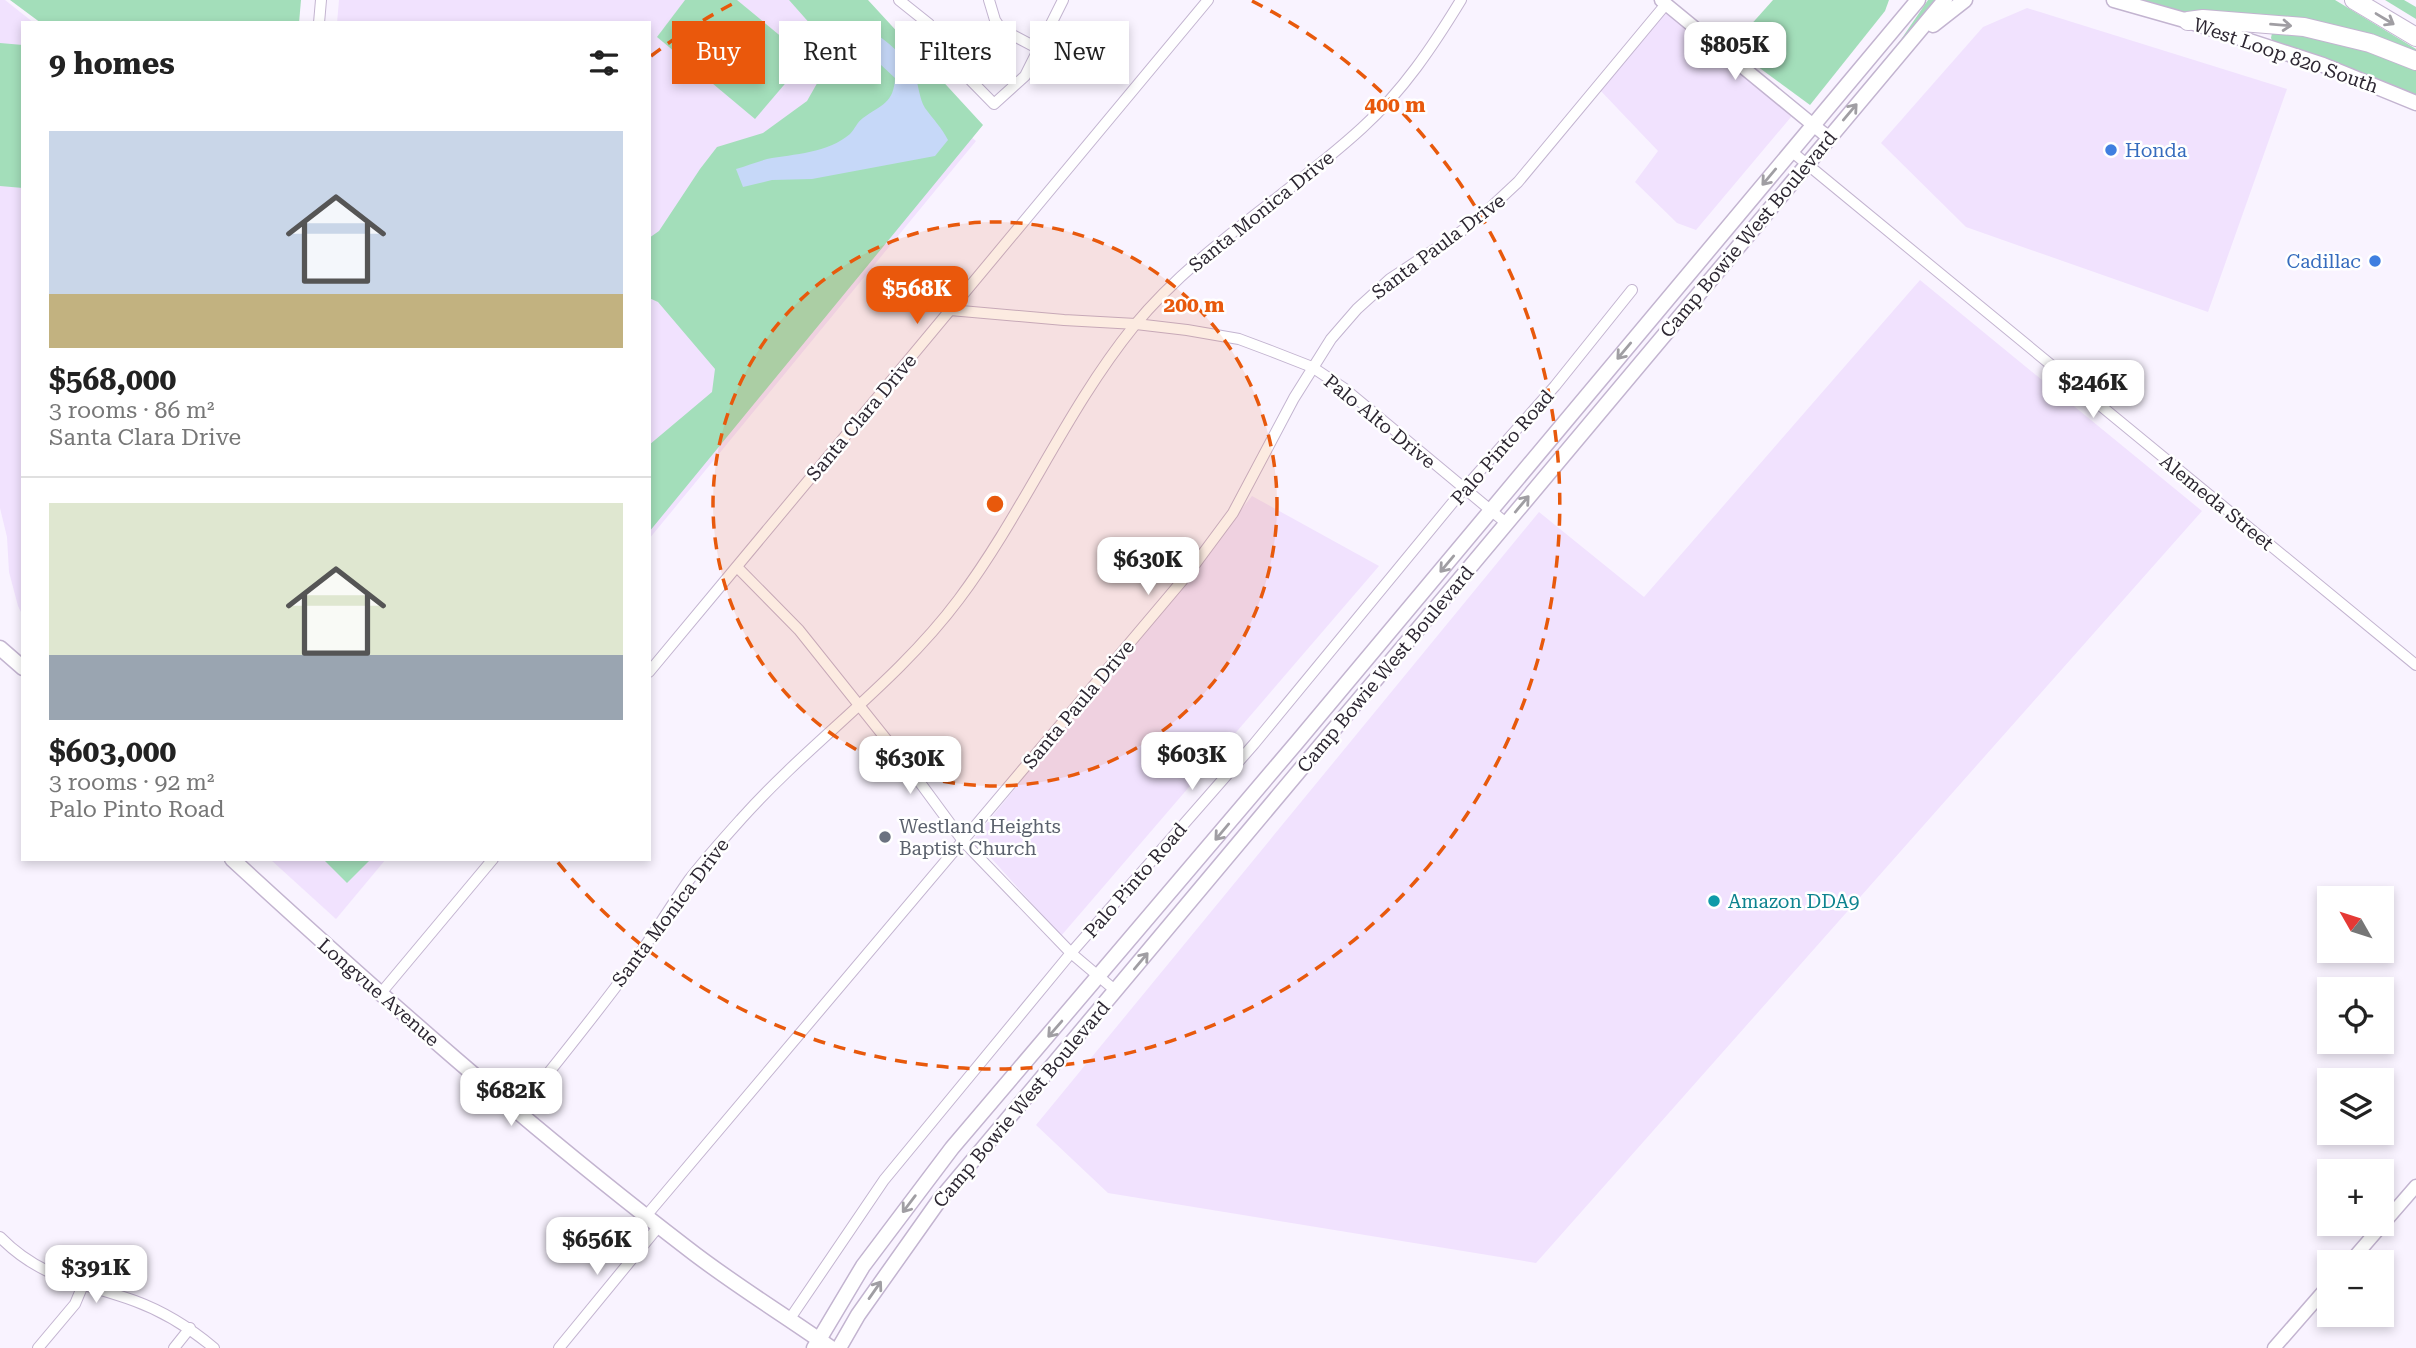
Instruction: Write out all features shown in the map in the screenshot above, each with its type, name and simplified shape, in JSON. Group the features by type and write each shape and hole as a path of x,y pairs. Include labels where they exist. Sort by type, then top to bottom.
{"highway":[{"path":"2354,0 2416,37"},
{"path":"2189,21 2203,19 2304,27 2371,43 2416,61"}],"main road":[{"path":"1897,25 1908,0"},
{"name":"Camp Bowie West Boulevard","path":"821,1345 863,1266 952,1148 1492,511 1918,0"},
{"name":"Camp Bowie West Boulevard","path":"839,1348 858,1315 938,1202 1945,0"},
{"path":"1895,58 1965,0"},
{"name":"West Loop 820 South","path":"2114,0 2189,21 2323,65 2416,103"},
{"path":"0,648 21,666"},
{"path":"1298,741 1314,755"},
{"name":"Longvue Avenue","path":"234,861 518,1111 646,1216 821,1345"}],"street":[{"path":"319,21 321,0"},
{"path":"899,0 929,24 943,52 994,104 1025,76 1030,66"},
{"path":"989,0 995,20 1001,29 1030,44"},
{"path":"1053,21 1063,0"},
{"name":"Santa Clara Drive","path":"651,670 1208,0"},
{"name":"Santa Monica Drive","path":"518,1111 629,969 691,878 744,816 899,668 958,601 986,562 1088,387 1136,324 1186,271 1363,127 1424,58 1461,0"},
{"path":"1664,2 1829,138"},
{"name":"Santa Paula Drive","path":"646,1216 1206,550 1233,513 1312,368 1331,339 1357,309 1390,279 1488,210 1518,183 1664,2"},
{"name":"Alemeda Street","path":"1791,151 2416,665"},
{"name":"Palo Pinto Road","path":"789,1320 884,1180 1071,953 1254,744 1463,490 1555,386 1632,290"},
{"name":"Palo Alto Drive","path":"950,310 1136,324 1239,339 1312,368 1345,389 1463,490 1506,523"},
{"path":"737,567 799,630 910,769 963,841 1071,953 1115,991"},
{"path":"381,993 491,861"},
{"path":"2360,1250 2416,1186"},
{"path":"559,1348 659,1226"},
{"path":"0,1237 35,1266 137,1302 190,1328 215,1348"},
{"path":"38,1348 75,1304 83,1284"},
{"path":"2274,1348 2317,1299"},
{"path":"174,1348 190,1328"}],"shaded area":[{"path":"0,0 5,0 31,21 21,21 21,612 9,572 7,537 0,508"},
{"path":"339,0 804,0 830,21 779,21 779,84 881,84 881,63 895,75 895,84 906,84 976,141 651,537 651,21 337,21"},
{"path":"1666,4 1796,111 1696,230 1677,223 1635,182 1658,151 1598,88"},
{"path":"2027,8 2287,89 2208,312 1966,227 1881,143 1983,27"},
{"path":"1920,280 2202,511 1536,1263 1108,1193 1036,1125 1539,512 1644,597"},
{"path":"1252,496 1379,566 1061,936 974,839"},
{"path":"272,861 384,861 336,919"}],"green space":[{"path":"10,0 301,0 299,21 38,21"},
{"path":"685,0 737,0 762,21 672,21 672,50 657,37"},
{"path":"789,0 868,0 895,29 895,84 945,84 983,125 651,530 651,443 712,392 715,369 658,302 651,299 651,237 659,231 717,147 763,133 807,101 817,84 881,84 881,21 808,21"},
{"path":"1773,0 1889,0 1885,11 1810,105 1731,47"},
{"path":"1928,0 1939,0 1842,116 1837,117 1900,41"},
{"path":"2129,0 2335,0 2416,49 2416,58 2227,18 2179,12"},
{"path":"2385,0 2404,0 2416,7 2416,19"},
{"path":"765,23 779,35 779,84 785,84 755,119 713,84 765,84"},
{"path":"2277,30 2329,38 2416,66 2416,96 2351,68 2273,42 2272,33"},
{"path":"0,43 21,45 21,188 0,186"},
{"path":"325,861 369,861 347,883"}],"water":[{"path":"881,38 895,50 895,78 881,65"},
{"path":"895,78 895,84 917,84 925,108 948,140 935,156 812,179 772,180 743,187 736,169 767,159 810,152 832,145 850,134 861,120 881,106 889,98"}],"place":[{"name":"Honda","path":"2111,150"},
{"name":"Cadillac","path":"2375,261"},
{"name":"Westland Heights Baptist Church","path":"885,837"},
{"name":"Amazon DDA9","path":"1714,901"}]}
